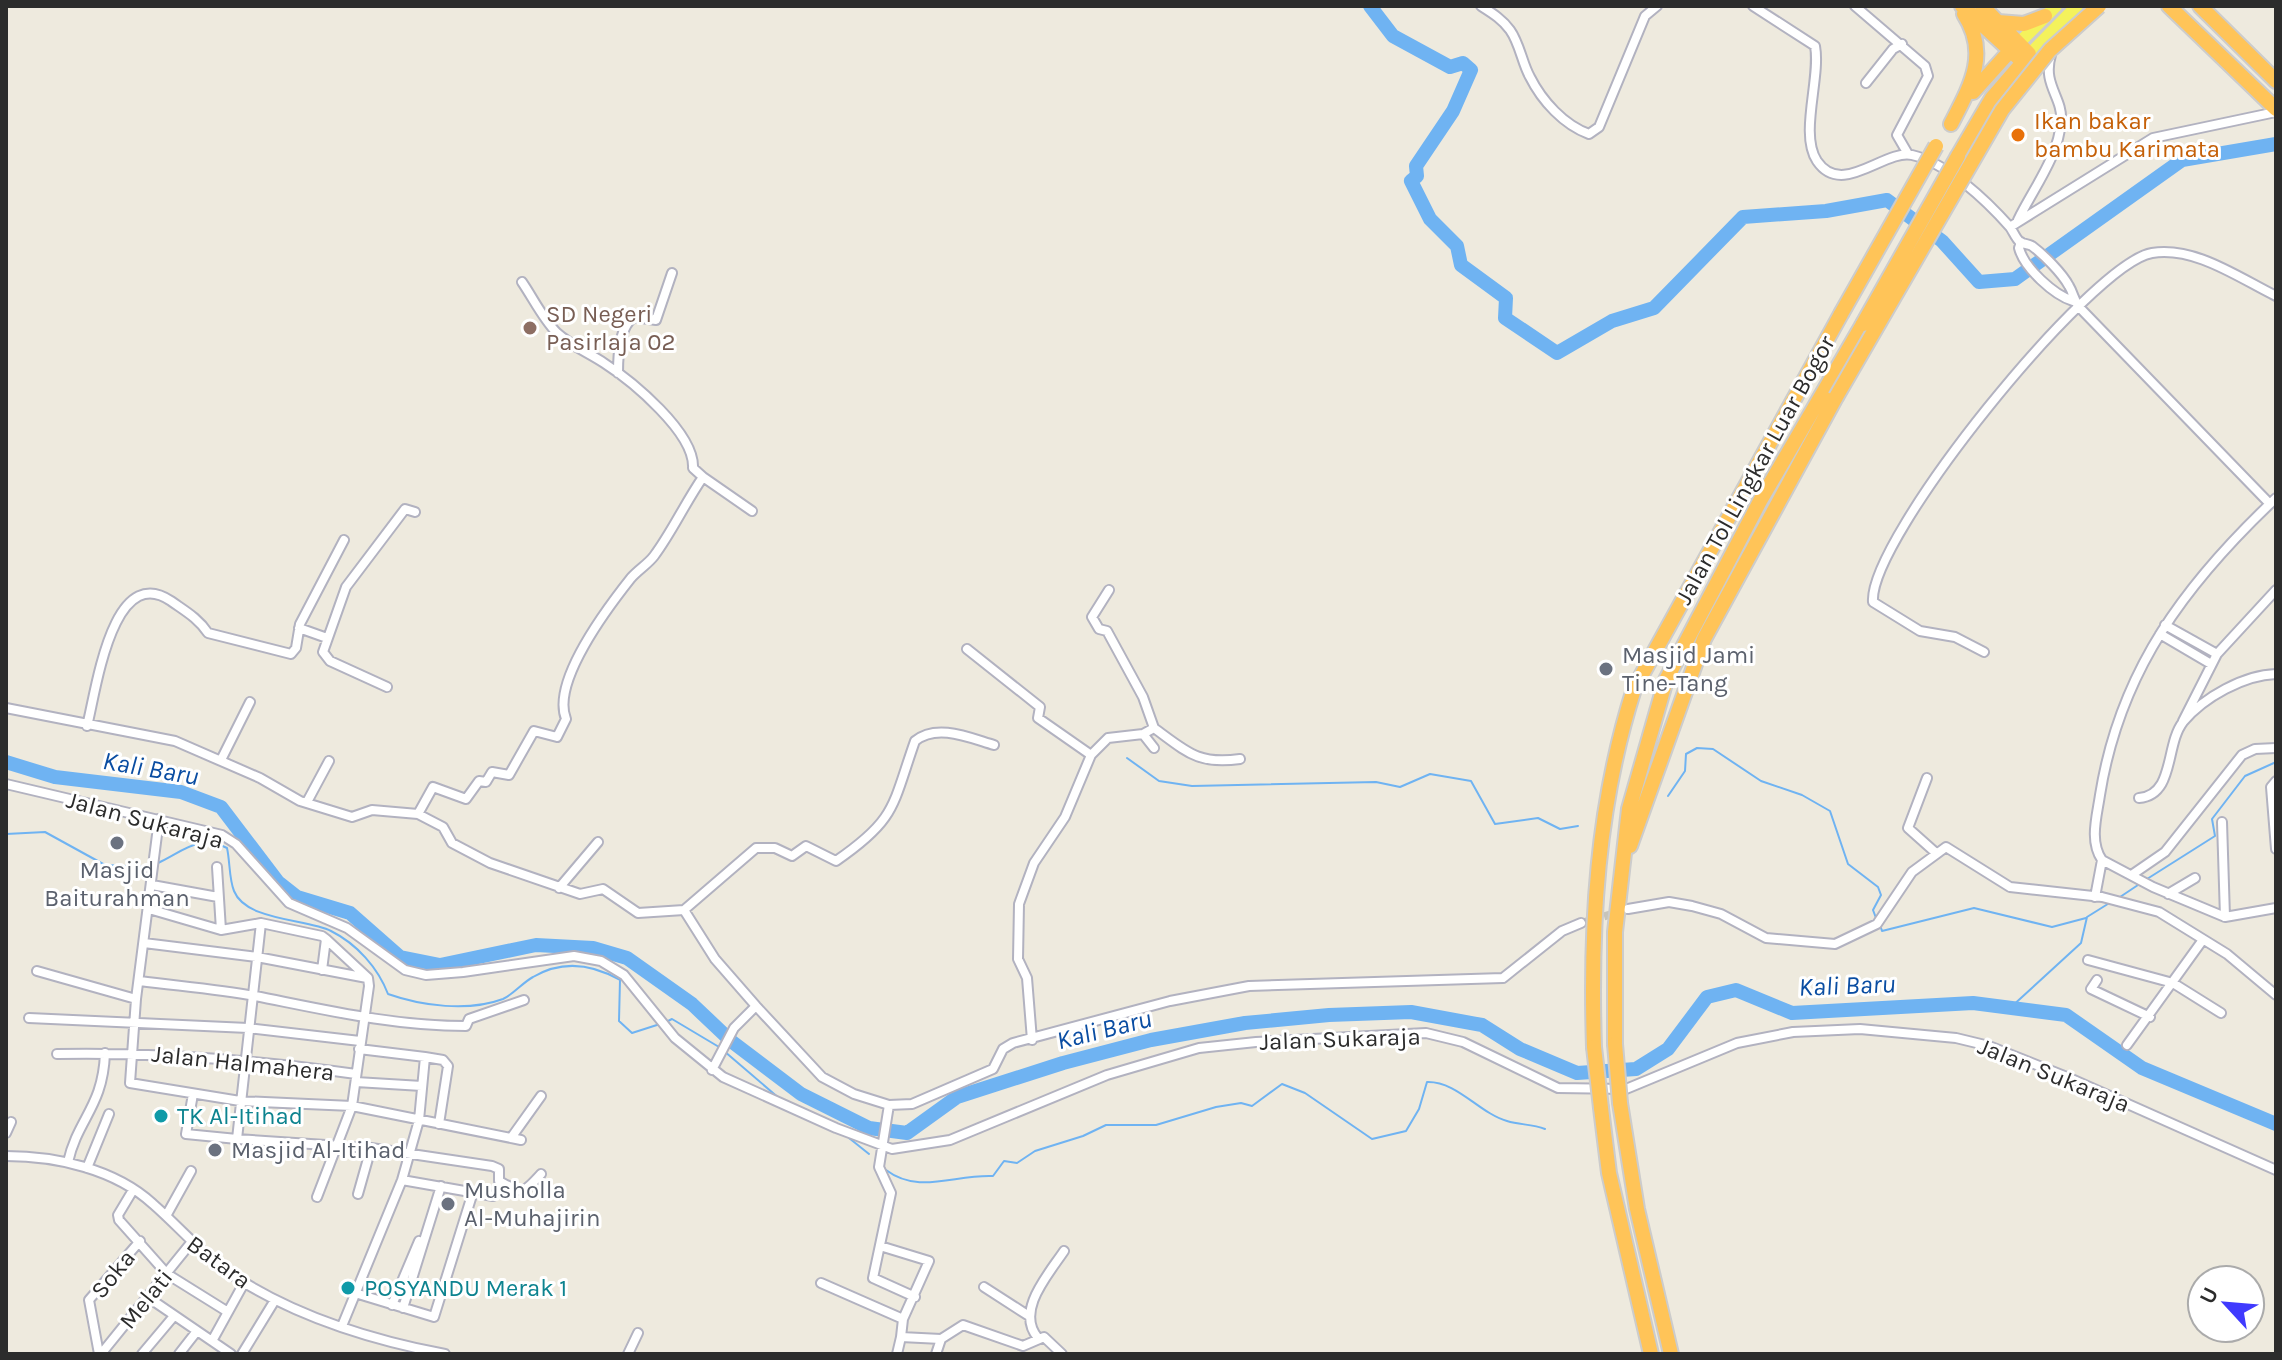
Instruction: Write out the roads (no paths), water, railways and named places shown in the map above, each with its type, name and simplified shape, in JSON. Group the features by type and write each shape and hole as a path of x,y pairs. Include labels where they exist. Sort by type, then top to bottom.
{"highway":[{"path":"1960,6 2026,58"},
{"path":"1951,124 1970,86 1978,61 1976,37 1960,6"},
{"path":"1982,6 1998,22 2014,47"},
{"path":"1621,865 1649,800 1704,639 1836,397 2002,110 2050,50 2099,6"},
{"path":"2169,6 2276,111"},
{"path":"2200,6 2272,77"},
{"path":"1998,22 2024,24 2050,11"},
{"name":"Jalan Tol Lingkar Luar Bogor","path":"1651,1354 1609,1173 1594,1047 1594,960 1600,849 1615,749 1634,689 1936,146 1978,86 2014,47"},
{"name":"Jalan Tol Lingkar Luar Bogor","path":"1671,1354 1634,1195 1620,1103 1615,1044 1614,948 1629,809 1666,680 1760,501 1992,98 2026,58"}],"main road":[{"path":"2026,58 2077,6"},
{"path":"2014,47 2050,11"}],"street":[{"path":"1481,6 1512,32 1530,77 1547,103 1577,129 1589,134 1599,127 1640,25 1657,6"},
{"path":"1753,6 1815,46 1819,64 1811,102 1812,150 1822,167 1841,174 1861,172 1879,165 1891,155 1908,154 1958,179 2013,223 2021,242 2036,250 2065,280 2076,304"},
{"path":"1855,6 1925,66 1928,76 1897,135 1908,154"},
{"path":"2013,223 2056,148 2062,118 2048,81 2051,52 2044,39"},
{"path":"1866,83 1893,49 1902,44"},
{"path":"2013,223 2153,138 2276,111"},
{"path":"2021,242 2019,248 2025,260 2057,294 2076,304 2273,501 2204,571 2165,625 2125,697 2108,744 2094,833 2097,852 2102,860 2153,887 2225,917 2276,908"},
{"path":"1984,652 1955,637 1920,631 1873,602 1872,590 1904,527 1956,443 1980,413 2076,304 2130,260 2151,253 2174,252 2202,259 2276,296"},
{"path":"618,373 618,353 628,322 634,317 656,320 672,273"},
{"path":"522,282 558,334 618,373 683,436 694,460 694,469 752,511"},
{"path":"418,814 433,787 466,799 479,781 486,782 492,772 509,775 534,731 557,737 566,719 561,706 571,673 604,614 634,575 653,558 703,477"},
{"path":"387,687 325,657 327,638 340,598 355,572 383,543 405,509 415,512"},
{"path":"87,726 112,628 132,599 147,593 161,594 199,620 208,633 289,654 296,648 299,628 344,540"},
{"path":"1109,590 1092,617 1099,629 1107,631 1126,664 1154,728 1195,758 1217,763 1240,759"},
{"path":"2139,798 2150,797 2160,789 2182,724 2217,654 2276,590"},
{"path":"2165,625 2217,654"},
{"path":"299,628 327,638"},
{"path":"2160,634 2211,664"},
{"path":"967,649 1040,707 1038,718 1091,755"},
{"path":"2182,724 2214,697 2242,681 2276,674"},
{"path":"221,760 250,702"},
{"path":"6,708 175,741 307,802 352,817 372,810 418,814 443,827 452,843 490,863 580,894 603,889 638,913 684,910 756,848 775,848 792,856 806,846 836,861 861,843 888,815 915,741 924,733 948,732 994,745"},
{"path":"1032,1040 1027,978 1018,959 1019,904 1034,863 1065,817 1091,755 1108,738 1143,734 1154,728"},
{"path":"1143,734 1154,748"},
{"path":"2136,877 2165,852 2242,755 2255,749 2276,748"},
{"path":"307,802 329,761"},
{"path":"1927,778 1908,828 1936,853"},
{"path":"2276,781 2271,787 2276,849"},
{"name":"Jalan Sukaraja","path":"6,784 222,835 236,844 289,903 347,928 405,970 426,975 577,957 601,961 624,975 668,1030 712,1070 779,1103 881,1146 914,1148 950,1140 1107,1075 1164,1056 1226,1045 1426,1033 1463,1042 1558,1088 1626,1089 1737,1043 1793,1032 1860,1029 1956,1038 1989,1046 2067,1077 2276,1170"},
{"path":"159,819 133,1022 130,1083 240,1101 352,1106 521,1140"},
{"path":"2222,822 2225,917"},
{"path":"559,888 598,842"},
{"path":"1628,909 1669,902 1692,906 1721,914 1766,938 1825,944 1846,940 1879,922 1912,872 1936,853 1951,848 2010,887 2098,897 2159,912 2227,954 2276,995"},
{"path":"2098,897 2102,860"},
{"path":"217,867 221,930"},
{"path":"2168,894 2195,878"},
{"path":"152,885 218,897"},
{"path":"149,909 221,930 261,923 326,939 368,978"},
{"path":"684,910 715,959 822,1077 854,1094 889,1105 912,1104 962,1079 993,1069 1003,1049 1170,1001 1249,986 1503,978 1562,931 1581,923"},
{"path":"237,1139 261,923"},
{"path":"322,970 326,939"},
{"path":"2127,1045 2202,941"},
{"path":"144,943 257,957 368,978"},
{"path":"2088,960 2173,983 2221,1013"},
{"path":"37,971 136,999"},
{"path":"317,1197 352,1106 368,978"},
{"path":"2097,980 2091,989 2150,1017"},
{"path":"140,981 252,995 364,1019 466,1026 470,1019 524,1000"},
{"path":"712,1070 730,1036 756,1006"},
{"path":"29,1018 248,1028 443,1060 448,1066 439,1124"},
{"path":"68,1162 72,1145 99,1097 105,1053"},
{"name":"Jalan Halmahera","path":"57,1054 130,1053 244,1058 422,1086"},
{"path":"342,1326 402,1180 419,1120 425,1057"},
{"path":"193,1094 186,1134 371,1148 492,1166 499,1169 499,1181 520,1192 526,1191 541,1174"},
{"path":"511,1138 541,1096"},
{"path":"889,1105 879,1167 891,1193 873,1278 915,1297"},
{"path":"87,1168 109,1114"},
{"path":"6,1133 11,1122"},
{"path":"358,1194 371,1148"},
{"name":"Batara","path":"6,1156 34,1156 87,1168 133,1190 166,1216 190,1244 244,1283 275,1300 342,1326 445,1354"},
{"path":"166,1216 191,1171"},
{"path":"402,1180 493,1196"},
{"path":"403,1308 441,1186"},
{"path":"133,1190 118,1218 167,1274 228,1312"},
{"path":"355,1293 433,1318 473,1192"},
{"path":"392,1305 432,1215"},
{"name":"Soka","path":"100,1354 89,1300 140,1241"},
{"name":"Melati","path":"100,1354 149,1298 190,1244"},
{"path":"880,1246 929,1261 903,1319 897,1354"},
{"path":"1038,1338 1028,1325 1029,1316 1036,1296 1064,1251"},
{"path":"212,1341 244,1283"},
{"path":"821,1283 903,1319"},
{"path":"984,1287 1029,1316"},
{"path":"149,1298 212,1341 218,1350 231,1354"},
{"path":"242,1354 275,1300"},
{"path":"142,1354 174,1316"},
{"path":"901,1337 941,1339 963,1325 1023,1346 1044,1337 1062,1354"},
{"path":"179,1354 197,1331"},
{"path":"628,1354 638,1333"},
{"path":"936,1354 941,1339"}],"waterway":[{"path":"1370,6 1393,36 1450,67 1463,63 1471,70 1453,111 1416,166 1417,176 1411,181 1430,219 1457,246 1461,265 1506,298 1505,318 1557,353 1612,321 1654,308 1743,217 1826,211 1887,200 1942,241 1979,282 2015,279 2182,160 2276,144"},
{"path":"1668,796 1685,771 1686,754 1697,748 1713,749 1761,781 1802,795 1830,811 1848,864 1878,887 1881,895 1873,910 1876,918"},
{"path":"1127,758 1159,781 1192,786 1376,782 1400,787 1430,774 1471,781 1495,824 1538,818 1560,829 1578,826"},
{"name":"Kali Baru","path":"6,762 55,777 181,792 221,807 278,882 297,897 350,913 400,957 440,965 536,945 593,948 627,958 692,1004 731,1041 801,1094 869,1128 907,1133 957,1097 1063,1063 1151,1040 1245,1023 1329,1015 1411,1012 1482,1025 1520,1049 1577,1073 1636,1069 1668,1049 1707,997 1736,990 1792,1013 1973,1003 2066,1015 2142,1068 2276,1124"},
{"path":"2147,879 2215,836 2212,819 2245,776 2276,762"},
{"path":"6,834 45,832 105,865 148,867"},
{"path":"158,863 199,844 217,844 227,848 232,886 241,901 264,914 320,927 341,936 366,958 388,994 430,1004 460,1006 489,1003 503,999 529,979 544,972 577,966 599,970 620,980 619,1021 632,1033 660,1024"},
{"path":"2120,897 2141,883"},
{"path":"2010,1008 2081,943 2087,917 2111,902"},
{"path":"1881,928 1882,931 1974,908 2052,927 2086,918"},
{"name":"Kali Baru","path":"577,946 578,955"},
{"path":"666,1022 672,1019 719,1047"},
{"path":"724,1051 780,1099"},
{"path":"886,1170 911,1181 924,1182 993,1176 1004,1161 1017,1163 1035,1151 1083,1136 1106,1125 1156,1125 1216,1107 1241,1103 1252,1106 1282,1084 1305,1093 1372,1139 1406,1131 1419,1109 1427,1082 1448,1087 1497,1117 1545,1129"},
{"path":"793,1105 807,1110"},
{"path":"849,1138 869,1154"}],"tunnel":[{"path":"1581,923 1619,912"}],"place":[{"name":"Ikan bakar bambu Karimata","path":"2018,135"},
{"name":"SD Negeri Pasirlaja 02","path":"530,328"},
{"name":"Masjid Jami Tine-Tang","path":"1606,669"},
{"name":"Masjid Baiturahman","path":"117,843"},
{"name":"TK Al-Itihad","path":"161,1116"},
{"name":"Masjid Al-Itihad","path":"215,1150"},
{"name":"Musholla Al-Muhajirin","path":"448,1204"},
{"name":"POSYANDU Merak 1","path":"348,1288"}]}
